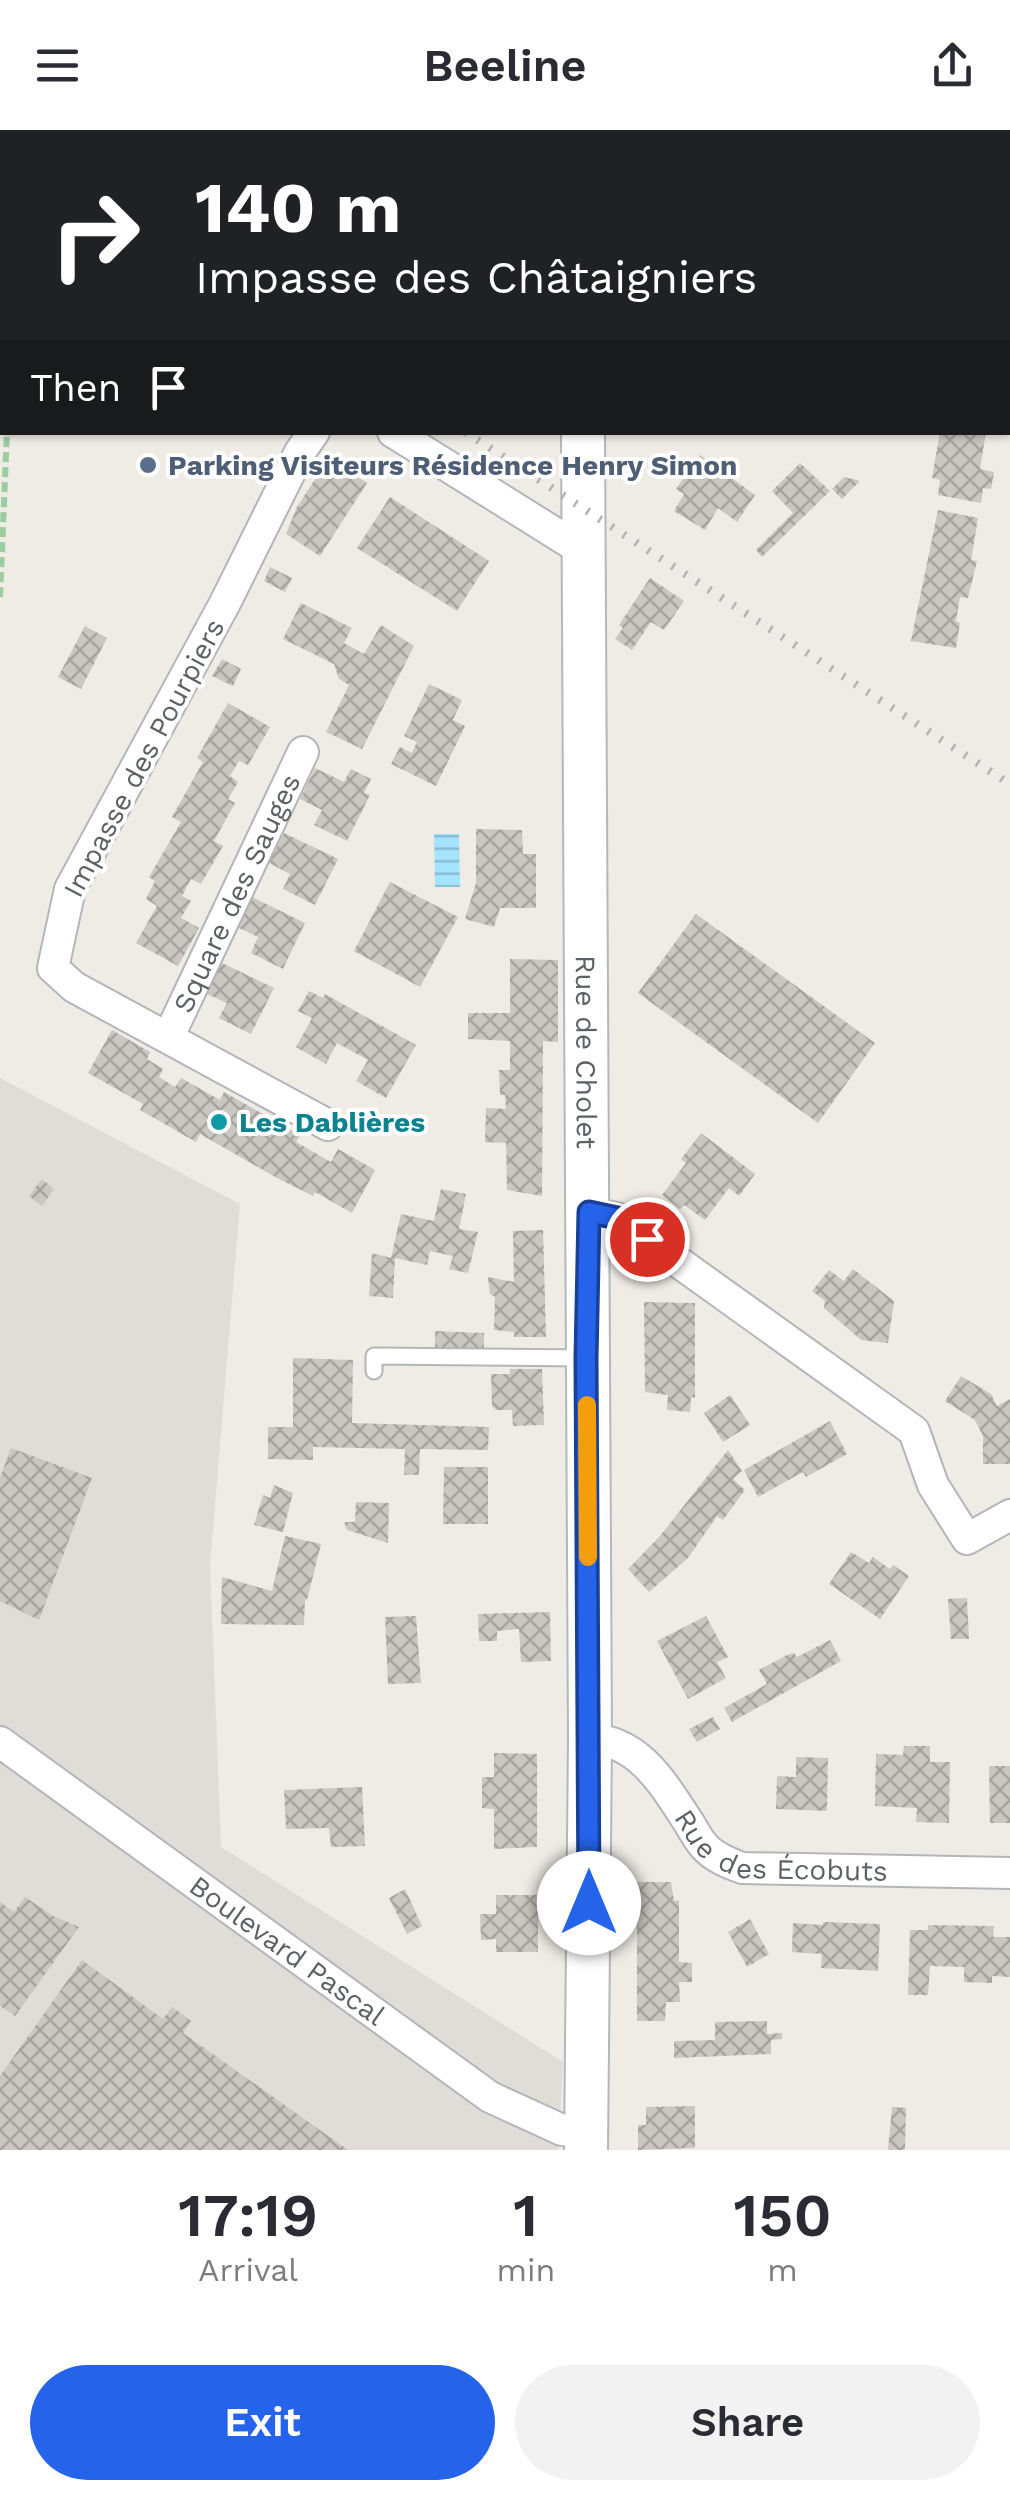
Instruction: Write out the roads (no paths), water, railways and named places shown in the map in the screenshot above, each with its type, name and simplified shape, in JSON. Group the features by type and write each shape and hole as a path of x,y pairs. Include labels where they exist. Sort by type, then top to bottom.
{"main road":[{"name":"Rue de Cholet","path":"583,435 590,1740 586,2142"}],"street":[{"name":"Impasse des Pourpiers","path":"312,435 70,889 53,968 74,987 328,1124"},
{"path":"397,435 582,550"},
{"name":"Square des Sauges","path":"169,1036 304,752"},
{"path":"589,1212 617,1218 914,1431 933,1485 967,1539 1010,1515"},
{"name":"Rue des Écobuts","path":"590,1740 610,1740 636,1754 663,1783 705,1848 724,1862 742,1868 1010,1872"},
{"name":"Boulevard Pascal","path":"0,1742 490,2098 586,2142"}],"lane":[{"path":"374,1371 374,1356 586,1358"}],"water":[{"path":"434,834 459,834 460,887 435,887"}],"railway":[{"path":"470,435 1010,784"}],"place":[{"name":"Parking Visiteurs Résidence Henry Simon","path":"148,465"},
{"name":"Les Dablières","path":"219,1122"}]}
